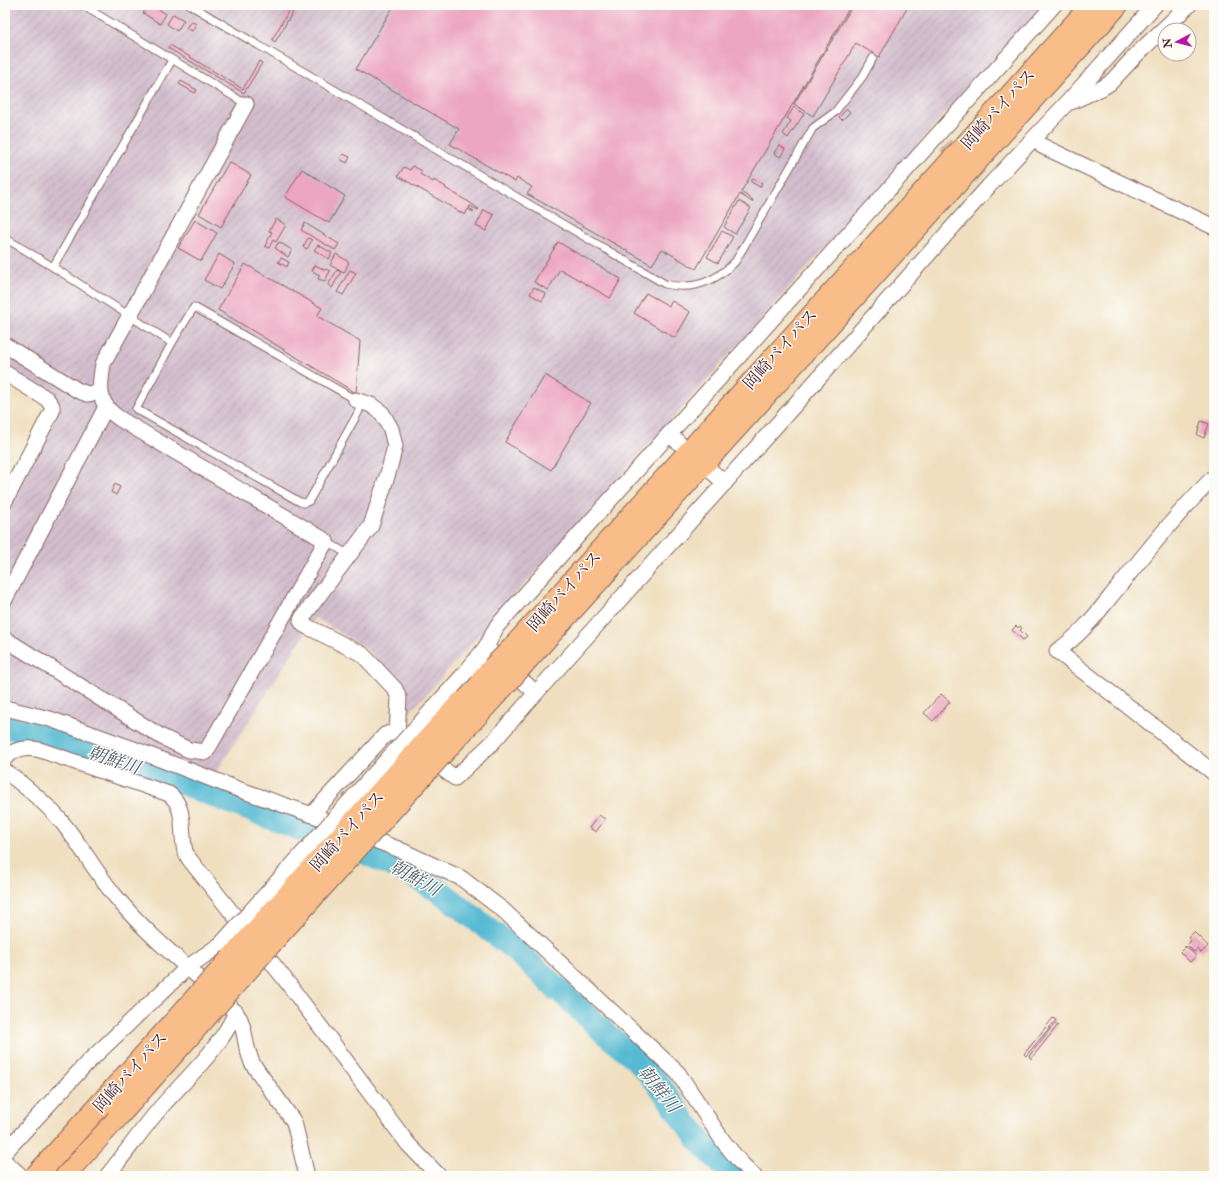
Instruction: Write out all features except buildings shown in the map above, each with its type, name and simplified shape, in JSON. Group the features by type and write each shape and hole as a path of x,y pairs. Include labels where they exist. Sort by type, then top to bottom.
{"highway":[{"path":"1069,30 1086,5"},
{"name":"岡崎バイパス","path":"516,658 1092,5"},
{"name":"岡崎バイパス","path":"119,1115 278,935 501,674 779,379 1118,5"},
{"path":"1036,96 1095,47 1133,5"},
{"name":"岡崎バイパス","path":"36,1176 163,1035 469,710"},
{"path":"20,1176 80,1113 163,1035"},
{"path":"64,1176 119,1115"},
{"path":"76,1176 119,1115"}],"street":[{"path":"5,1152 86,1064 188,967 221,944 466,672 486,647 497,626 674,438 940,141 1054,5"},
{"path":"312,814 385,735 390,733 397,734 455,778 492,743 725,483 984,182 1066,104 1155,5"},
{"path":"1066,104 1110,83 1137,54 1189,5"},
{"path":"5,639 162,737 189,750 206,752 326,541 112,414 103,403 100,392 102,364 246,104"},
{"path":"1042,146 1214,227"},
{"path":"5,345 77,390 87,394 100,392"},
{"path":"5,374 47,399 52,406 52,411 5,501"},
{"path":"356,400 371,405 382,413 392,429 396,446 371,526 301,621 304,625 362,654 395,689 399,698 397,734"},
{"path":"5,599 106,407"},
{"path":"710,470 725,483"},
{"path":"1214,477 1194,497 1099,611 1069,643 1057,651 1214,773"},
{"path":"486,647 536,693"},
{"path":"5,708 50,719 235,788 312,814 398,849 461,878 503,910 678,1073 723,1141 754,1176"},
{"path":"5,758 18,750 30,748 40,750 169,794 173,797 179,808 185,851 190,860 284,978 408,1144 439,1176"},
{"path":"5,771 50,808 76,841 95,871 134,918 226,1001 236,1012 243,1028 252,1063 294,1122 307,1176"},
{"path":"107,1176 161,1107 220,1040 230,1026 236,1012"},
{"path":"5,1162 20,1176"}],"lane":[{"path":"82,5 246,104"},
{"path":"190,5 665,284 677,287 700,284 715,278 725,272 735,262 813,128 835,112 863,76 873,58"},
{"path":"53,267 172,60"},
{"path":"5,238 130,315 172,343"},
{"path":"194,307 356,400 359,411 309,501 304,503 300,502 136,409 172,343 194,307"},
{"path":"326,541 349,555"}],"shaded area":[{"path":"5,5 1042,5 403,720 405,690 364,647 315,618 215,774 5,704 5,510 62,404 5,368"}],"waterway":[{"name":"朝鮮川","path":"5,726 41,735 187,785 366,853 401,869 441,892 514,949 606,1034 633,1056 658,1083 685,1122 696,1134 698,1139 733,1176"}],"tunnel":[{"path":"945,145 980,177"}]}
